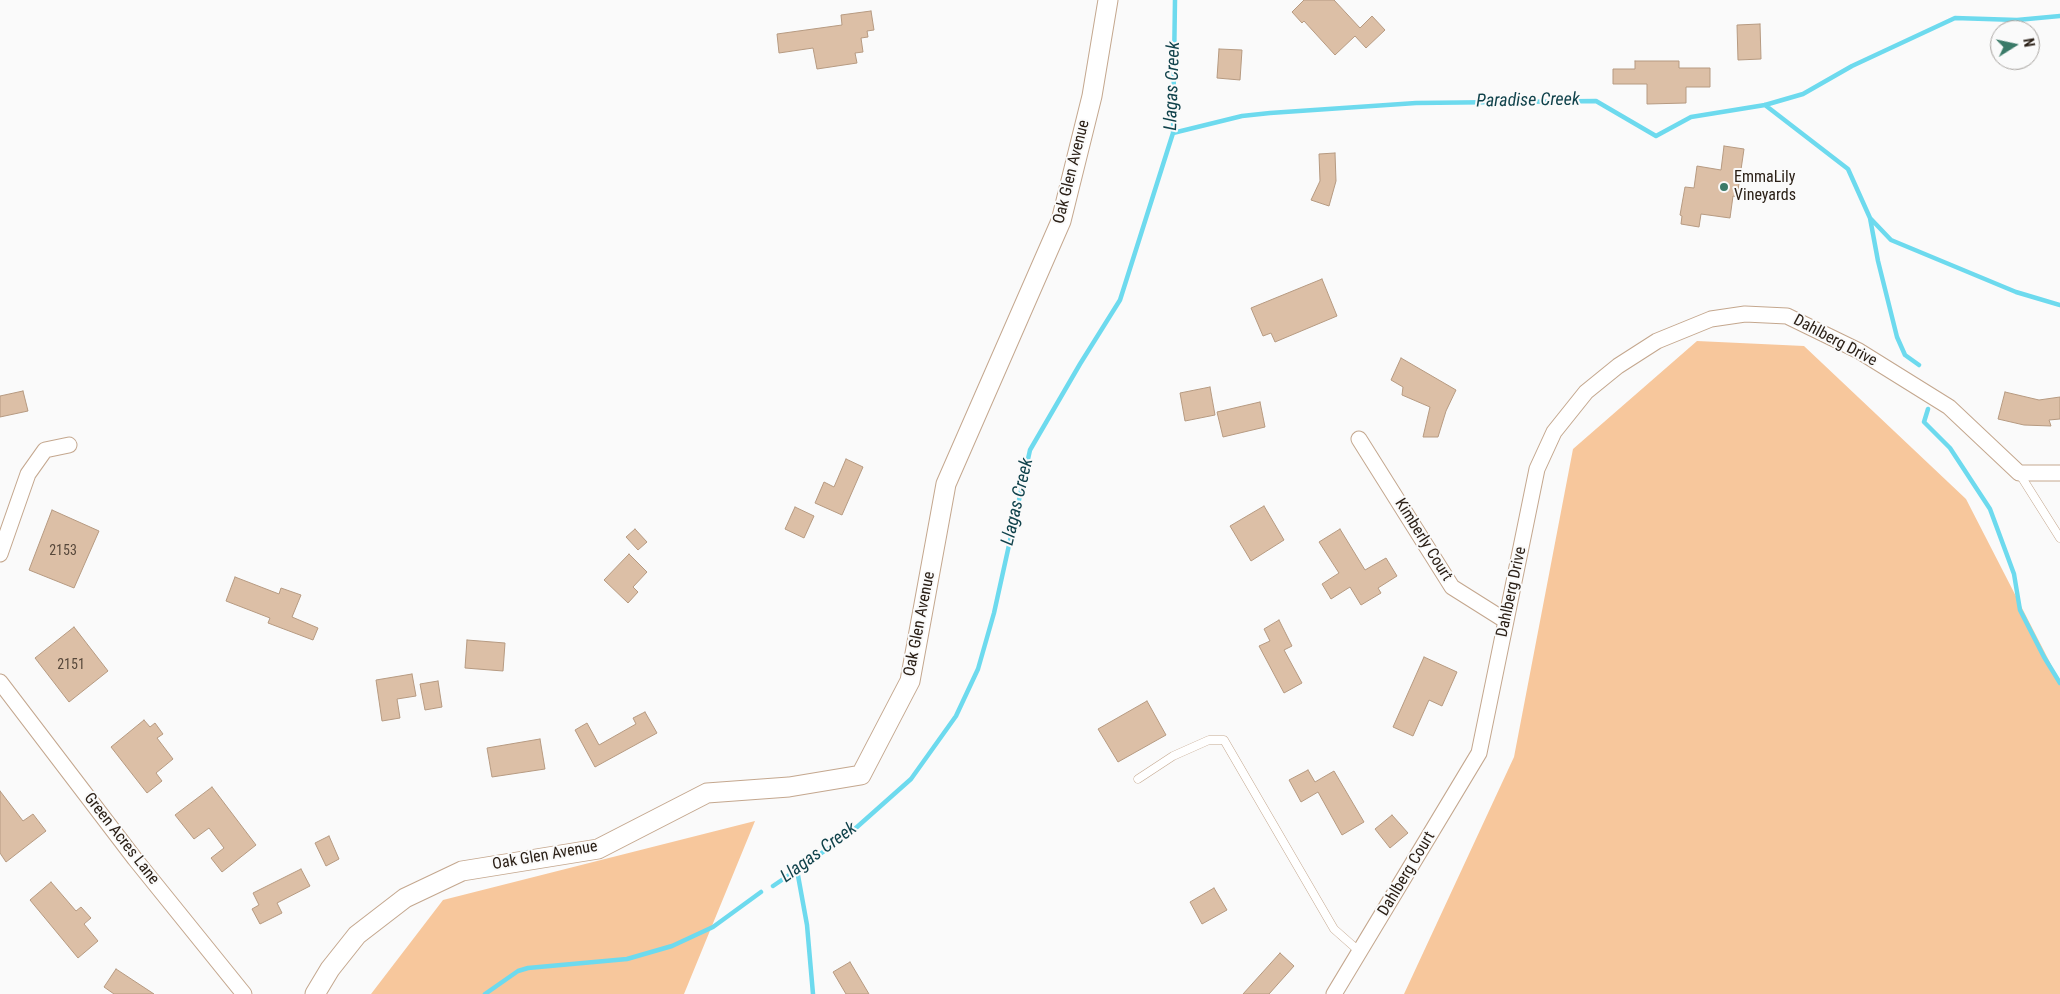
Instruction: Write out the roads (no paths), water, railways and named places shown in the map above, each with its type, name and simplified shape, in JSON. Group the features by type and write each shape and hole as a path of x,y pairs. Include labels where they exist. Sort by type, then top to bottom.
{"street":[{"name":"Oak Glen Avenue","path":"315,994 330,969 356,935 405,898 462,871 598,849 707,792 790,788 861,775 910,681 946,484 1061,221 1092,96 1108,0"},
{"name":"Dahlberg Drive","path":"1479,753 1537,469 1554,432 1586,392 1618,366 1657,341 1711,319 1745,314 1787,316 1850,347 1950,408 2019,473"},
{"name":"Kimberly Court","path":"1360,439 1452,587 1506,621"},
{"path":"0,554 28,474 44,450 69,445"},
{"path":"2019,473 2060,473"},
{"name":"Green Acres Lane","path":"0,682 135,859 244,994"},
{"name":"Dahlberg Court","path":"1334,994 1479,753"}],"lane":[{"path":"2019,473 2060,538"},
{"path":"1138,779 1173,756 1209,740 1224,740 1334,930 1360,952"}],"waterway":[{"name":"Llagas Creek","path":"773,886 848,835 911,779 956,716 978,669 994,613 1030,450 1120,300 1173,133 1175,0"},
{"name":"Paradise Creek","path":"1173,133 1242,116 1270,113 1416,103 1596,101 1656,136 1691,117 1765,105 1803,94 1852,66 1955,18 2017,20 2060,16"},
{"path":"1765,105 1848,169 1870,218 1891,240 2016,292 2060,305"},
{"path":"1870,218 1878,261 1897,337 1905,355 1919,365"},
{"path":"1928,409 1924,422 1950,448 1990,509 2014,574 2020,610 2044,657 2060,683"},
{"path":"797,870 807,925 813,994"},
{"name":"Llagas Creek","path":"485,994 518,971 528,968 627,959 672,946 713,927 761,892"}],"place":[{"name":"EmmaLily Vineyards","path":"1724,187"}]}
